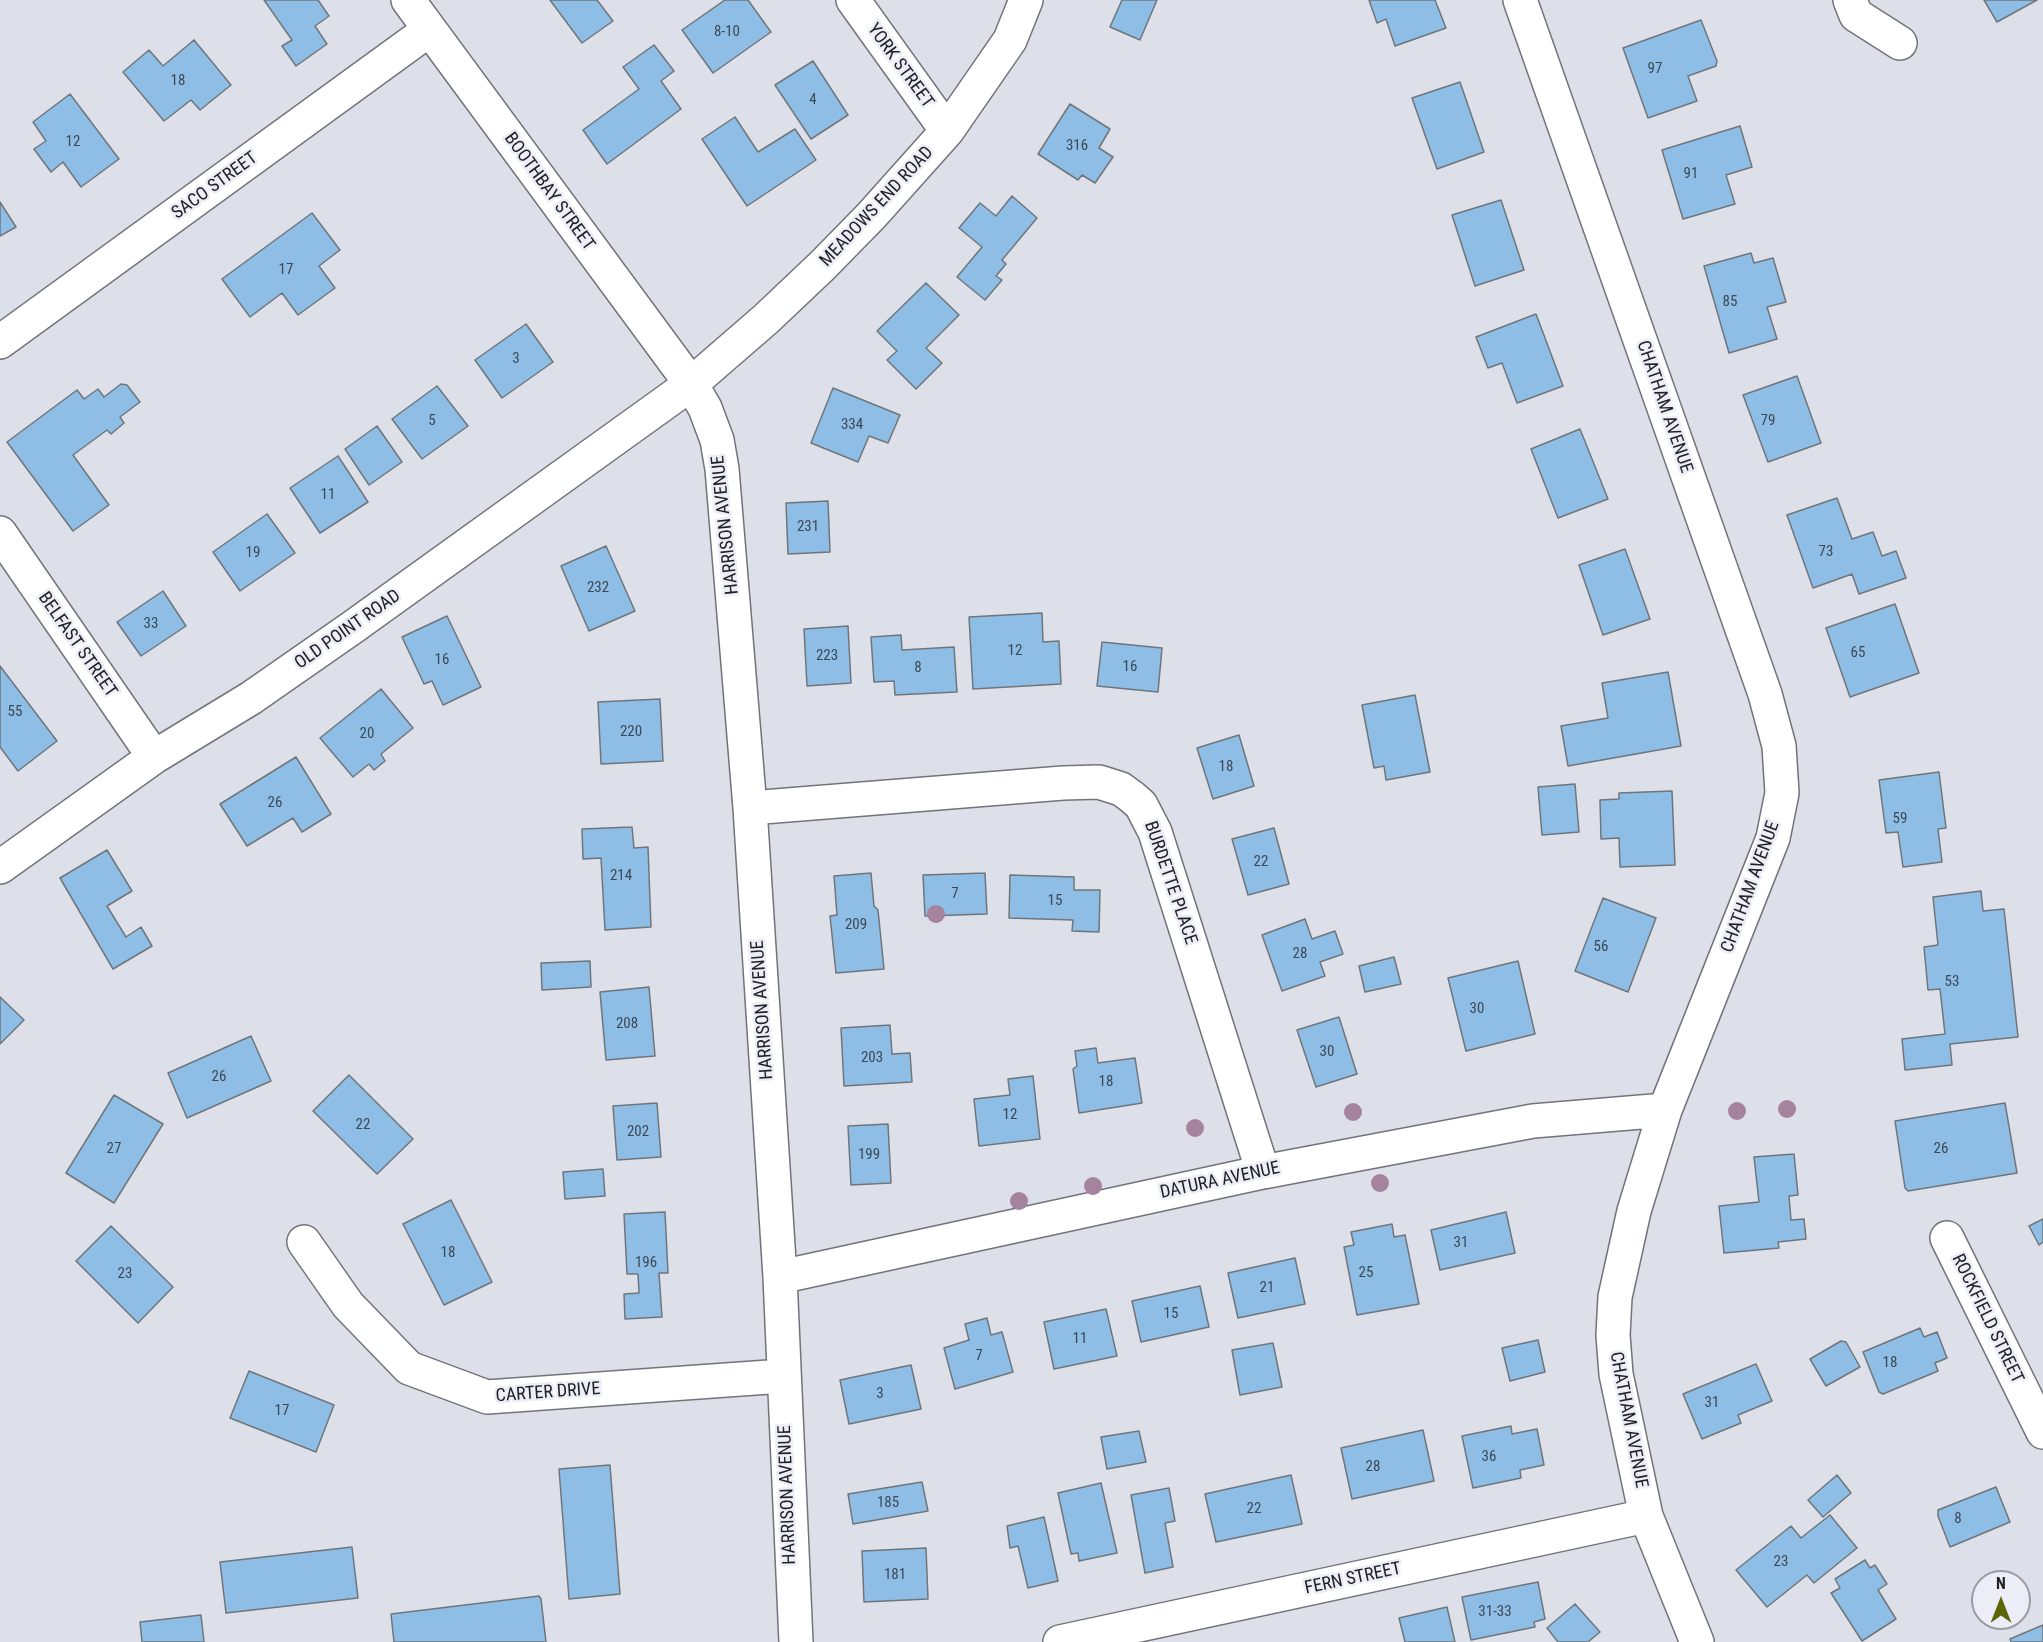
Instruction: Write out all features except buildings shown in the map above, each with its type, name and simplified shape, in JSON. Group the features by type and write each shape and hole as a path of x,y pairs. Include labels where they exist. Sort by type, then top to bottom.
{"street":[{"name":"BOOTHBAY STREET","path":"408,0 691,384"},
{"name":"YORK STREET","path":"853,0 947,131"},
{"name":"MEADOWS END ROAD","path":"691,384 822,267 872,216 947,131 1011,40 1026,0"},
{"name":"CHATHAM AVENUE","path":"1520,0 1765,694 1779,746 1782,793 1773,838 1665,1110 1634,1211 1614,1297 1613,1335 1618,1383 1646,1516 1697,1642"},
{"path":"1850,0 1856,15 1900,43"},
{"name":"SACO STREET","path":"0,342 429,30"},
{"name":"OLD POINT ROAD","path":"0,867 154,757 251,698 691,384"},
{"name":"HARRISON AVENUE","path":"691,384 705,408 717,440 722,469 750,808 780,1277 796,1642"},
{"name":"BELFAST STREET","path":"0,533 154,757"},
{"name":"BURDETTE PLACE","path":"750,808 1063,783 1099,782 1121,789 1132,796 1141,805 1155,832 1263,1172"},
{"name":"DATURA AVENUE","path":"780,1277 1263,1172 1533,1121 1665,1110"},
{"name":"ROCKFIELD STREET","path":"1947,1238 2043,1432"},
{"name":"CARTER DRIVE","path":"304,1242 348,1305 409,1368 487,1397 783,1376"},
{"name":"FERN STREET","path":"1060,1642 1646,1516"}]}
